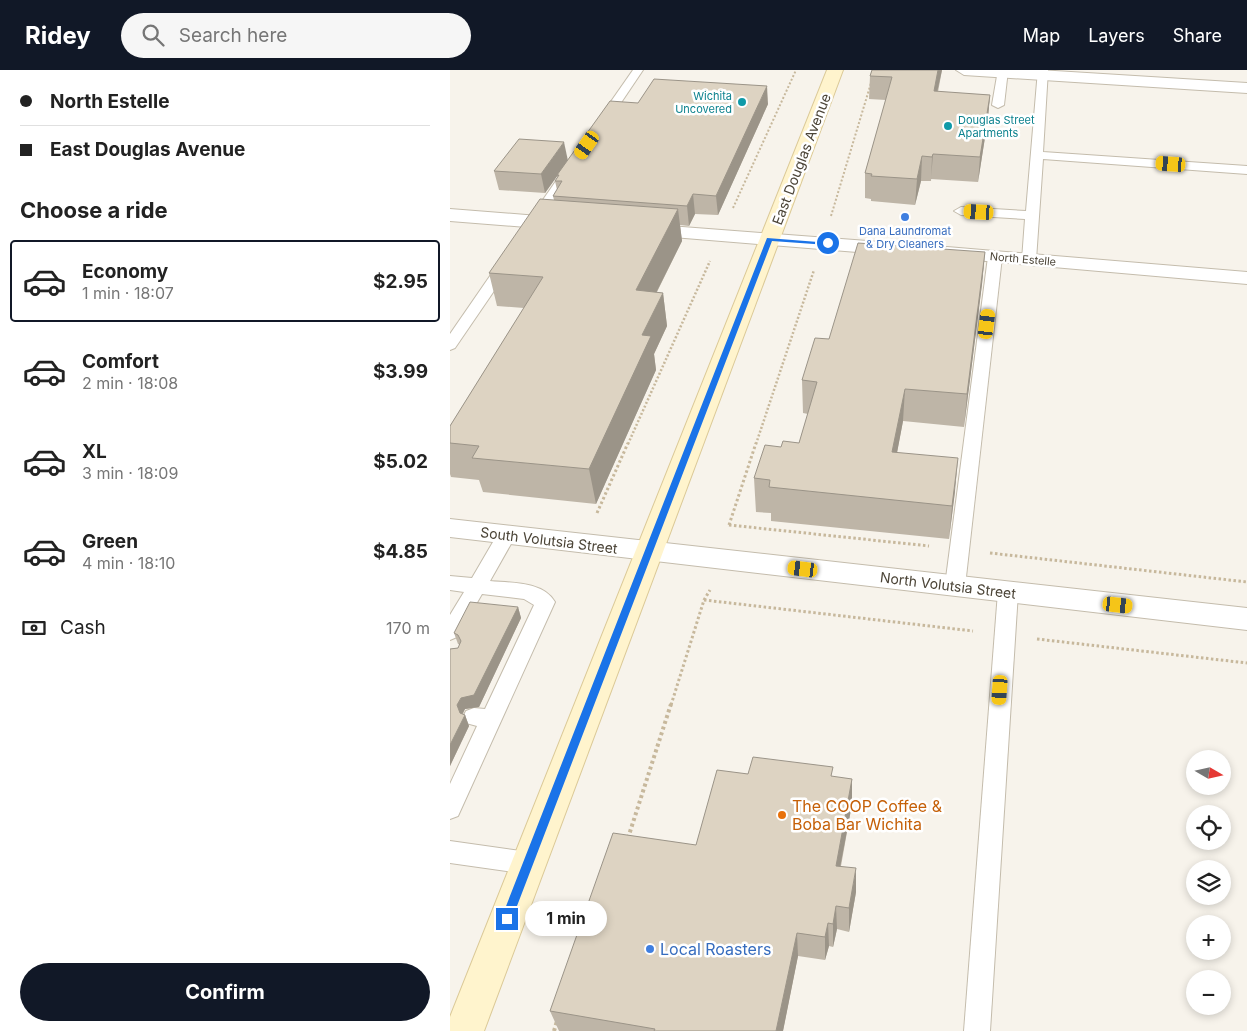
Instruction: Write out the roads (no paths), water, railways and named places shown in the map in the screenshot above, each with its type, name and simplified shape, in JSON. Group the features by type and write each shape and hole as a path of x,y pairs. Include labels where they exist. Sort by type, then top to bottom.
{"main road":[{"name":"East Douglas Avenue","path":"464,1031 835,70"}],"street":[{"path":"964,70 1042,73 1247,88"},
{"path":"450,215 531,227 584,225"},
{"name":"North Estelle","path":"624,228 1247,278"},
{"name":"South Volutsia Street","path":"450,528 649,551"},
{"name":"North Volutsia Street","path":"649,551 1247,619"}],"lane":[{"path":"595,133 638,70"},
{"path":"998,104 1003,71"},
{"path":"1029,260 1042,73"},
{"path":"1037,155 1247,170"},
{"path":"531,227 579,157"},
{"path":"961,211 1033,215"},
{"path":"450,345 516,248"},
{"path":"955,586 995,257"},
{"path":"450,632 507,535"},
{"path":"450,583 528,592 545,602 510,659 458,774 450,809"},
{"path":"976,1031 1008,592"},
{"path":"450,852 528,863"}],"place":[{"name":"Wichita Uncovered","path":"742,102"},
{"name":"Douglas Street Apartments","path":"948,126"},
{"name":"Dana Laundromat & Dry Cleaners","path":"905,217"},
{"name":"The COOP Coffee & Boba Bar Wichita","path":"782,815"},
{"name":"Local Roasters","path":"650,949"}]}
